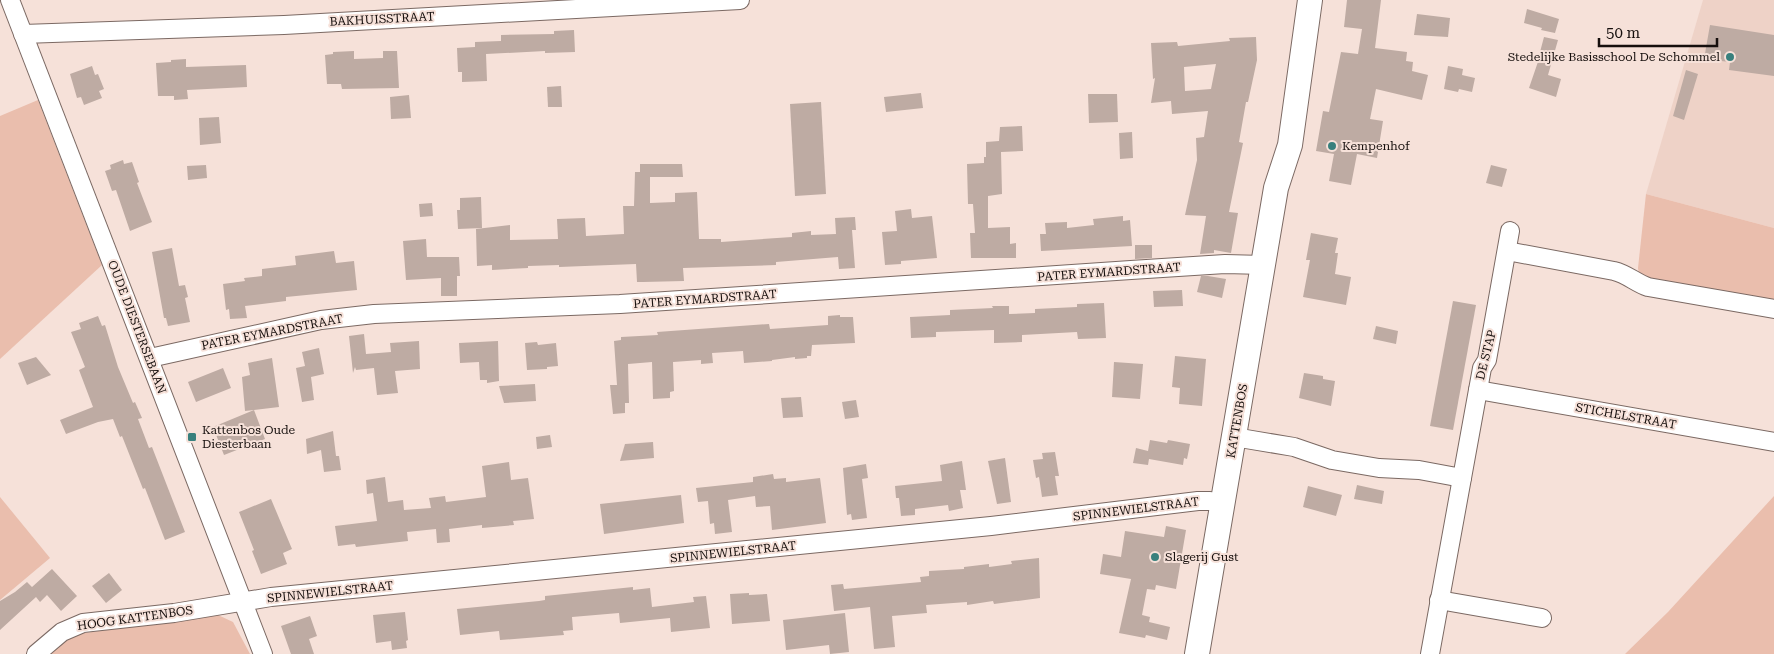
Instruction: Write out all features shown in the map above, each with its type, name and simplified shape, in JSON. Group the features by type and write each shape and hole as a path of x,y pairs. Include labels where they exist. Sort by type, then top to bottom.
{"main road":[{"name":"KATTENBOS","path":"1197,654 1276,188 1277,144 1296,0"},
{"name":"KATTENBOS","path":"1276,188 1290,145 1310,0"}],"street":[{"name":"OUDE DIESTERSEBAAN","path":"10,0 263,654"},
{"name":"BAKHUISSTRAAT","path":"23,34 362,21 740,0"},
{"name":"DE STAP","path":"1430,654 1482,368 1486,360 1510,232"},
{"path":"1507,251 1614,270 1628,275 1648,287 1774,309"},
{"name":"PATER EYMARDSTRAAT","path":"150,358 321,320 374,314 620,304 1225,264 1264,265"},
{"name":"STICHELSTRAAT","path":"1478,390 1774,442"},
{"path":"1234,437 1294,447 1332,460 1380,468 1419,470 1462,478"},
{"name":"SPINNEWIELSTRAAT","path":"243,602 991,526 1198,501 1223,504"},
{"path":"1439,600 1542,618"},
{"name":"HOOG KATTENBOS","path":"36,654 62,632 83,623 183,612 243,602"}],"shaded area":[{"name":"Stedelijke Basisschool De Schommel","path":"1703,0 1774,0 1774,228 1646,194"},
{"path":"38,100 102,265 0,359 0,116"},
{"path":"1646,194 1774,228 1774,302 1647,281 1639,275 1638,268"},
{"path":"1774,496 1774,654 1625,654 1668,612"},
{"path":"0,497 50,558 0,600"},
{"path":"218,615 233,622 250,654 51,654 66,640 84,633"}],"building":[{"path":"1347,0 1381,0 1375,48 1407,52 1406,61 1413,62 1412,71 1428,75 1422,100 1376,89 1370,119 1383,121 1377,158 1357,154 1351,185 1329,181 1334,154 1316,151 1323,111 1329,112 1341,52 1358,54 1362,29 1344,27"},
{"path":"1527,9 1559,19 1555,33 1524,23"},
{"path":"1417,14 1450,18 1448,37 1414,35"},
{"path":"1710,25 1774,35 1774,76 1729,70 1730,62 1704,59"},
{"path":"574,30 575,52 545,53 545,51 486,54 487,81 462,82 462,72 458,72 457,48 475,47 475,42 501,41 501,35 554,34 554,31"},
{"path":"1256,37 1257,60 1248,102 1246,102 1239,142 1243,143 1229,212 1238,213 1231,253 1214,250 1214,253 1200,254 1206,216 1185,215 1197,160 1196,138 1204,137 1208,111 1172,114 1171,101 1151,103 1155,78 1153,79 1151,43 1177,42 1178,46 1230,41 1229,38","holes":["1216,64 1211,89 1185,91 1184,67"]},
{"path":"1544,37 1558,40 1548,75 1561,79 1556,97 1529,88 1541,53"},
{"path":"354,51 354,59 383,58 383,51 397,51 399,88 342,89 341,84 327,84 325,55 333,54 333,52"},
{"path":"186,59 186,67 246,65 247,87 187,90 188,99 174,100 174,96 158,96 156,63"},
{"path":"92,66 95,75 98,74 104,89 99,91 102,98 84,105 81,97 77,98 70,74"},
{"path":"1448,66 1463,69 1462,75 1475,78 1472,92 1459,89 1458,92 1444,89"},
{"path":"1686,70 1698,74 1684,120 1673,116"},
{"path":"561,86 562,107 548,107 547,87"},
{"path":"921,93 923,108 886,112 884,97"},
{"path":"1088,94 1117,94 1118,122 1089,123"},
{"path":"409,95 411,118 391,119 390,97"},
{"path":"821,102 826,194 795,196 790,104"},
{"path":"219,117 221,143 200,145 199,118"},
{"path":"1022,126 1023,151 1001,152 1002,194 988,196 988,228 1010,227 1010,244 1016,243 1016,258 971,258 970,233 975,233 973,204 968,204 967,164 984,163 986,142 999,141 1000,127"},
{"path":"1132,132 1133,158 1120,159 1119,133"},
{"path":"123,160 124,164 132,162 139,182 137,183 152,222 130,231 116,190 112,191 105,171 111,169 110,165"},
{"path":"640,164 682,164 683,177 650,177 650,203 675,202 675,193 697,192 699,239 721,239 721,242 792,237 792,233 811,231 811,235 836,234 835,218 855,217 856,230 852,230 855,268 839,269 838,257 776,262 776,265 683,268 684,281 637,282 636,264 559,267 559,265 528,266 528,268 492,270 492,265 477,266 476,229 510,225 510,240 558,239 557,219 585,218 586,236 624,234 623,206 634,206 635,172 640,172"},
{"path":"206,165 207,178 188,180 187,166"},
{"path":"1491,165 1507,169 1502,187 1486,183"},
{"path":"481,197 482,228 458,229 457,210 460,210 460,198"},
{"path":"432,203 433,216 420,217 419,204"},
{"path":"911,209 912,218 932,216 937,258 901,261 901,264 885,265 882,232 897,231 895,211"},
{"path":"1123,216 1123,221 1130,220 1132,246 1041,251 1040,234 1046,234 1045,223 1067,222 1067,228 1094,225 1093,219"},
{"path":"1311,233 1338,238 1335,253 1338,253 1335,274 1351,277 1346,305 1303,297 1310,260 1306,260"},
{"path":"426,239 427,257 459,257 460,276 457,276 457,296 441,296 441,278 406,280 403,241"},
{"path":"1135,245 1152,245 1152,258 1135,259"},
{"path":"172,248 179,286 185,285 188,297 185,298 190,322 168,326 166,318 164,318 152,252"},
{"path":"334,251 336,263 354,261 357,290 286,297 286,301 245,306 247,318 230,319 229,309 226,310 223,284 245,281 244,278 262,276 262,269 296,265 295,256"},
{"path":"1201,276 1226,279 1222,298 1197,292"},
{"path":"1182,290 1183,306 1154,307 1153,291"},
{"path":"1453,301 1476,305 1453,430 1430,426"},
{"path":"1104,303 1106,338 1078,339 1077,332 1022,335 1022,342 994,343 994,330 936,332 936,337 911,338 910,317 950,315 950,310 993,308 992,306 1009,306 1009,314 1035,313 1035,309 1077,307 1077,304"},
{"path":"840,315 840,317 853,317 855,343 812,345 811,356 807,356 807,358 795,359 795,357 744,363 743,351 712,353 713,363 701,364 701,360 673,362 674,391 670,392 670,398 653,399 652,362 628,364 629,403 625,403 625,413 613,414 610,385 617,385 614,341 621,340 621,337 658,335 657,332 769,324 770,329 828,325 828,316"},
{"path":"98,316 102,326 105,325 118,367 133,403 135,402 142,418 138,419 149,448 152,447 185,532 165,540 145,488 143,489 122,436 120,437 113,419 98,422 66,434 60,420 93,407 79,370 85,367 71,332 81,329 79,323"},
{"path":"1376,326 1398,331 1396,344 1373,339"},
{"path":"364,334 366,354 391,352 390,343 419,341 420,369 395,371 398,393 377,395 374,368 356,370 355,367 353,373 349,336"},
{"path":"498,341 499,381 487,383 487,380 480,380 479,362 460,363 459,343"},
{"path":"537,342 538,345 556,343 558,366 547,367 547,369 527,370 525,343"},
{"path":"319,348 324,374 311,377 314,400 302,402 296,368 305,366 302,352"},
{"path":"1175,356 1206,359 1202,406 1179,404 1180,388 1172,387"},
{"path":"36,357 51,375 27,385 18,363"},
{"path":"272,358 279,407 245,411 242,377 250,375 248,363"},
{"path":"1114,362 1143,364 1140,399 1112,397"},
{"path":"223,368 231,388 196,402 188,382"},
{"path":"1304,373 1323,376 1323,379 1335,381 1331,406 1299,398"},
{"path":"535,384 536,401 504,403 499,386"},
{"path":"801,397 803,417 783,418 781,398"},
{"path":"856,400 859,417 845,419 842,402"},
{"path":"254,410 265,439 224,455 213,427"},
{"path":"333,431 336,456 339,456 341,470 324,472 321,450 307,454 306,439"},
{"path":"550,435 552,447 537,449 536,437"},
{"path":"1150,440 1167,443 1168,440 1190,444 1187,459 1184,458 1183,465 1149,459 1148,465 1133,463 1136,448 1148,451"},
{"path":"653,442 654,458 620,461 625,444"},
{"path":"1055,452 1059,476 1055,476 1058,495 1042,497 1039,477 1036,478 1033,460 1043,459 1042,453"},
{"path":"1005,458 1011,502 997,504 988,461"},
{"path":"962,461 966,490 960,490 963,508 949,511 948,505 915,509 915,515 901,516 899,498 896,498 895,486 942,481 940,465"},
{"path":"509,462 511,480 528,478 534,519 513,521 514,525 482,528 482,525 449,529 450,542 437,543 436,529 407,532 408,541 356,547 355,544 338,546 335,526 377,521 373,493 367,494 366,480 385,477 388,502 403,500 404,510 431,508 429,498 445,496 446,502 486,497 482,466"},
{"path":"866,464 868,478 862,479 867,518 852,520 851,514 847,515 843,468"},
{"path":"773,474 774,479 786,478 786,482 820,478 826,523 772,530 770,506 756,507 755,496 728,500 732,532 715,534 714,523 710,524 708,501 698,502 696,488 753,482 753,477"},
{"path":"1357,485 1384,491 1382,504 1354,499"},
{"path":"1308,486 1342,495 1336,516 1303,507"},
{"path":"681,495 684,523 604,534 600,504"},
{"path":"271,499 292,549 283,553 287,564 261,574 239,512"},
{"path":"1166,526 1186,530 1176,589 1156,585 1155,590 1147,589 1142,615 1150,617 1149,622 1170,627 1167,640 1146,635 1145,638 1119,633 1131,579 1100,574 1103,554 1121,557 1125,531 1164,537"},
{"path":"1039,558 1040,598 994,604 993,601 967,605 967,602 926,605 927,613 892,616 895,647 874,649 870,607 834,611 831,585 843,584 844,589 921,582 920,577 929,576 929,571 964,569 964,567 989,564 989,567 1012,564 1011,561"},
{"path":"52,569 77,596 61,611 47,595 40,602 36,597 0,630 0,601 27,582 32,587"},
{"path":"109,573 122,590 106,603 92,586"},
{"path":"633,587 633,590 650,588 652,607 694,602 693,597 706,596 710,628 671,632 670,618 620,623 619,613 572,617 573,630 563,631 564,635 500,640 499,631 460,635 457,609 539,601 545,600 545,596"},
{"path":"749,593 749,595 767,594 770,621 732,624 730,594"},
{"path":"405,612 407,648 392,650 391,641 376,643 373,615"},
{"path":"845,613 849,652 830,654 829,645 786,650 783,620"},
{"path":"310,616 317,636 309,639 314,654 291,654 281,626"}],"place":[{"name":"Stedelijke Basisschool De Schommel","path":"1730,57"},
{"name":"Kempenhof","path":"1332,146"},
{"name":"Kattenbos Oude Diesterbaan","path":"192,437"},
{"name":"Slagerij Gust","path":"1155,557"}]}
